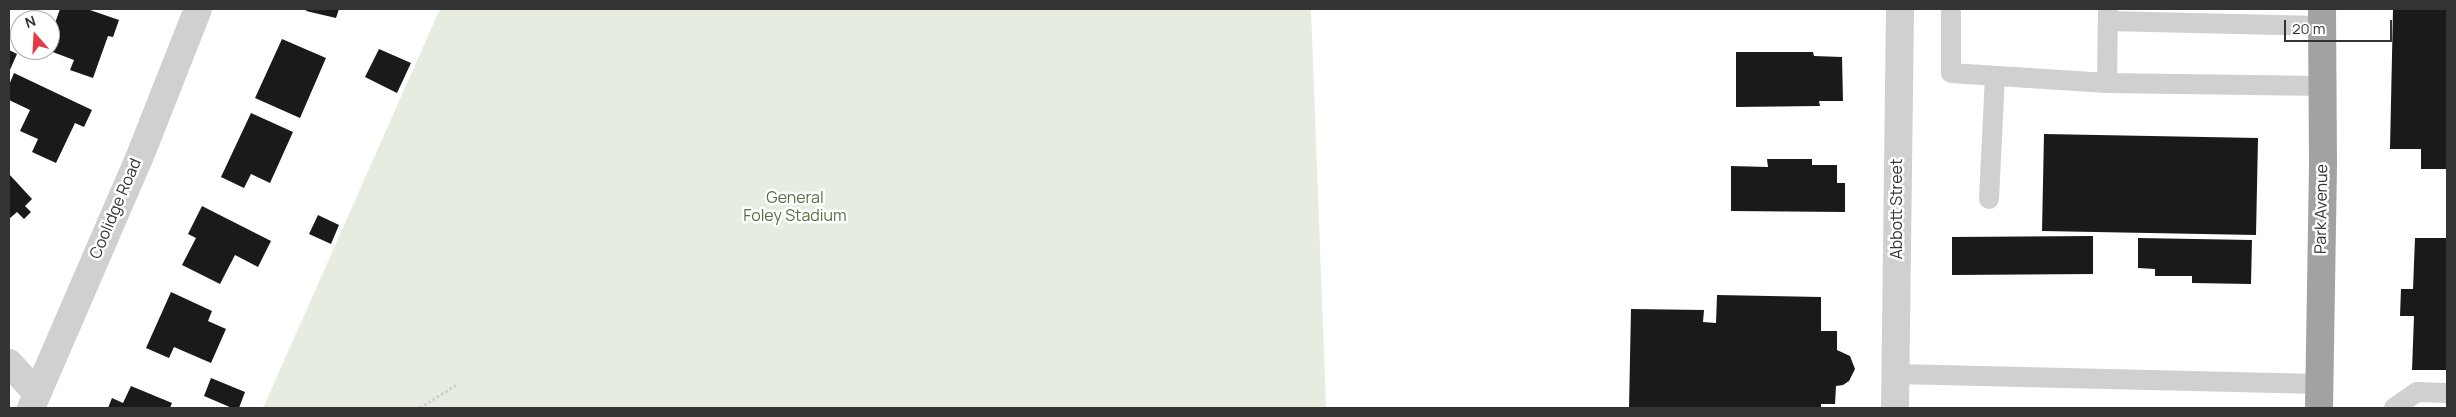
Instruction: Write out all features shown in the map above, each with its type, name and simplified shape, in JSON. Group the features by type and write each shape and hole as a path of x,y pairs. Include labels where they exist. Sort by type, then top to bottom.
{"highway":[{"name":"Park Avenue","path":"2318,396 2322,17"}],"street":[{"name":"Coolidge Road","path":"34,400 140,156 198,9"},
{"name":"Abbott Street","path":"1895,408 1900,9"},
{"path":"9,363 34,400"}],"lane":[{"path":"1951,9 1951,73 2107,83 2322,86"},
{"path":"2188,9 2240,24"},
{"path":"2107,83 2108,15 2240,24 2322,17"},
{"path":"1989,199 1995,76"},
{"path":"1896,374 2318,396"},
{"path":"2394,408 2417,392 2447,393"}],"path":[{"path":"420,408 458,384"}],"green space":[{"name":"General Foley Stadium","path":"440,9 1311,9 1326,408 263,408"}],"building":[{"path":"87,9 119,20 113,37 108,36 93,78 70,70 74,60 60,55 60,10"},
{"path":"307,9 339,9 336,18 306,11"},
{"path":"2393,9 2447,9 2447,169 2421,169 2421,149 2390,149"},
{"path":"282,39 326,58 300,118 255,98"},
{"path":"379,49 411,63 397,93 365,77"},
{"path":"9,50 10,60 14,60 9,72"},
{"path":"1736,52 1813,52 1814,56 1842,57 1843,101 1819,101 1820,106 1736,107"},
{"path":"14,73 92,110 84,127 75,123 56,163 32,152 38,139 20,131 30,110 9,100 9,85"},
{"path":"251,113 293,132 270,183 251,174 244,188 221,177"},
{"path":"2044,134 2258,138 2256,235 2042,231"},
{"path":"1767,159 1812,159 1812,165 1837,165 1837,183 1845,183 1845,212 1731,211 1731,166 1768,167"},
{"path":"9,174 32,199 25,206 31,212 24,219 17,212 9,219"},
{"path":"202,206 271,241 258,267 235,255 220,284 182,265 196,238 188,234"},
{"path":"318,215 339,225 331,244 309,234"},
{"path":"2093,236 2093,274 1952,275 1952,237"},
{"path":"2138,238 2252,240 2251,284 2192,283 2192,276 2155,276 2155,269 2138,268"},
{"path":"2415,238 2447,238 2447,370 2412,370 2414,316 2400,316 2401,289 2413,289"},
{"path":"171,292 212,311 208,321 226,329 211,363 174,347 169,358 146,348"},
{"path":"1717,295 1821,297 1821,331 1837,331 1837,350 1850,356 1855,369 1849,381 1843,385 1836,386 1835,404 1821,404 1821,408 1629,408 1631,309 1704,310 1703,322 1716,323"},
{"path":"211,378 245,392 239,408 232,408 204,396"},
{"path":"131,386 172,403 170,408 108,408 112,398 123,403"}]}
